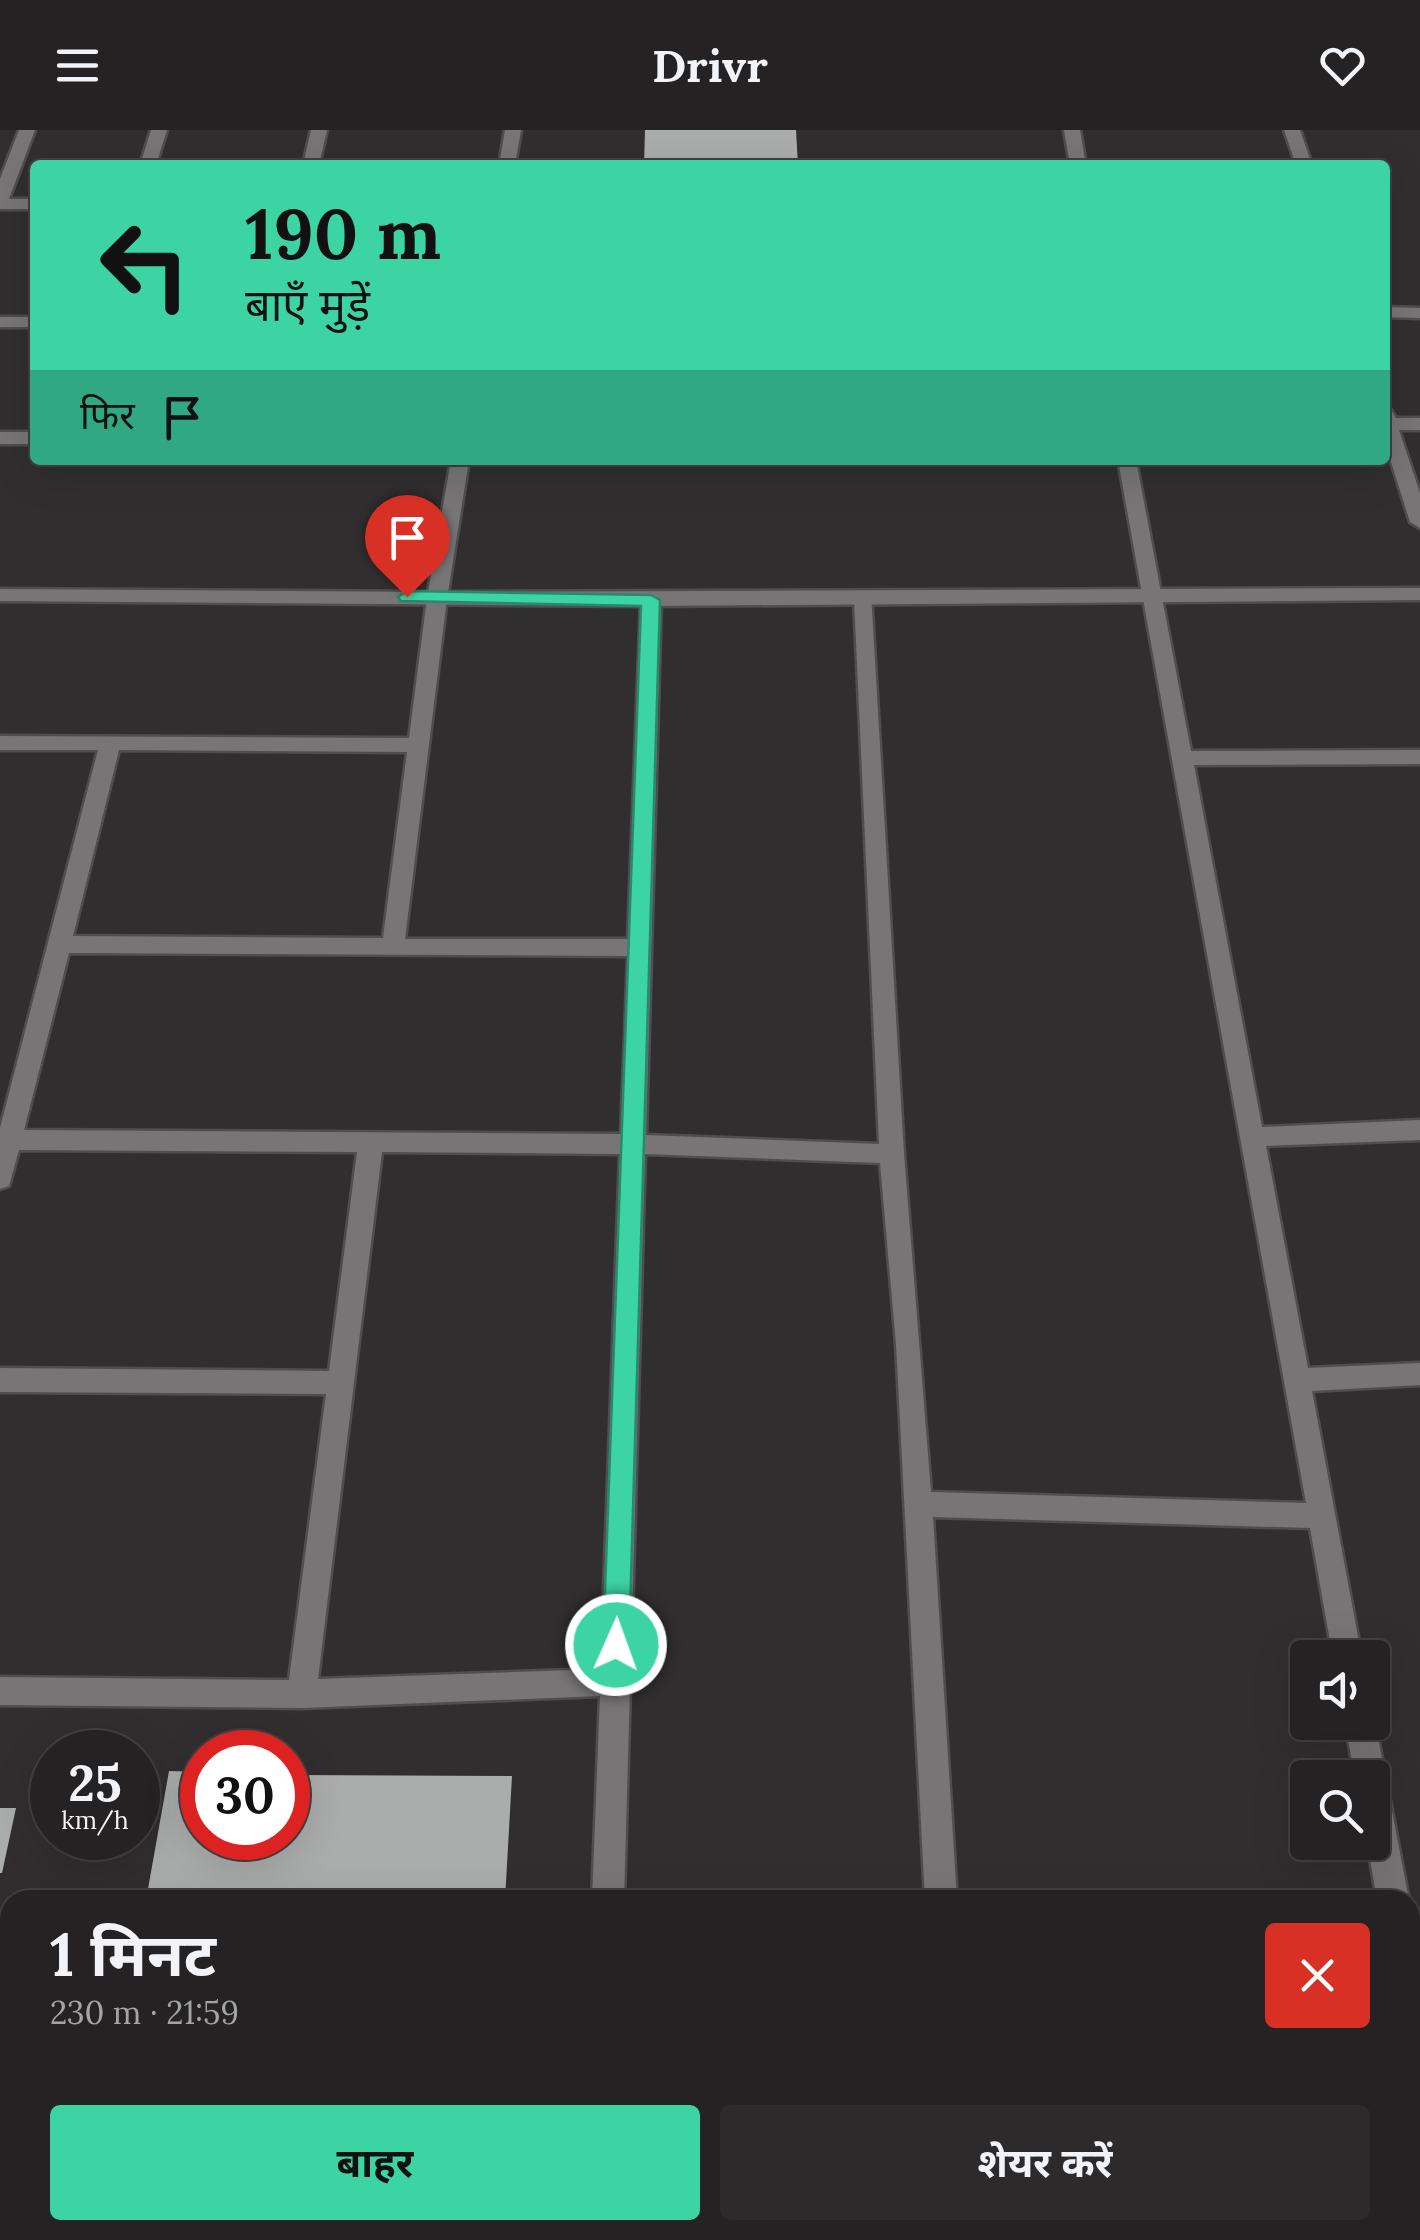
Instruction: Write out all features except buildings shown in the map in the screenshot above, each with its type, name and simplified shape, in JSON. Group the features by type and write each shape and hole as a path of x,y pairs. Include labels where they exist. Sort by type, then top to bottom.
{"street":[{"path":"27,130 0,202 30,204"},
{"path":"150,160 159,130"},
{"path":"313,160 319,130"},
{"path":"508,160 512,130"},
{"path":"1072,130 1077,160"},
{"path":"1292,130 1302,160"},
{"path":"1390,312 1420,313"},
{"path":"0,322 30,322"},
{"path":"1390,419 1420,424"},
{"path":"1390,428 1420,522"},
{"path":"0,438 30,438"},
{"path":"393,947 437,598 459,465"},
{"path":"1127,465 1345,1640"},
{"path":"0,595 651,600 1420,594"},
{"path":"864,598 892,1154 919,1504 941,1890"},
{"path":"608,1890 651,600"},
{"path":"0,743 418,745"},
{"path":"0,1179 110,743"},
{"path":"1180,758 1420,757"},
{"path":"60,944 639,948"},
{"path":"1251,1137 1420,1130"},
{"path":"10,1140 633,1144 892,1154"},
{"path":"302,1694 370,1142"},
{"path":"1296,1380 1420,1374"},
{"path":"0,1380 341,1383"},
{"path":"919,1504 1182,1515 1321,1516"},
{"path":"0,1691 302,1694 615,1682"},
{"path":"1386,1860 1392,1890"}],"route":[{"path":"407,597 651,600 616,1645"}]}
